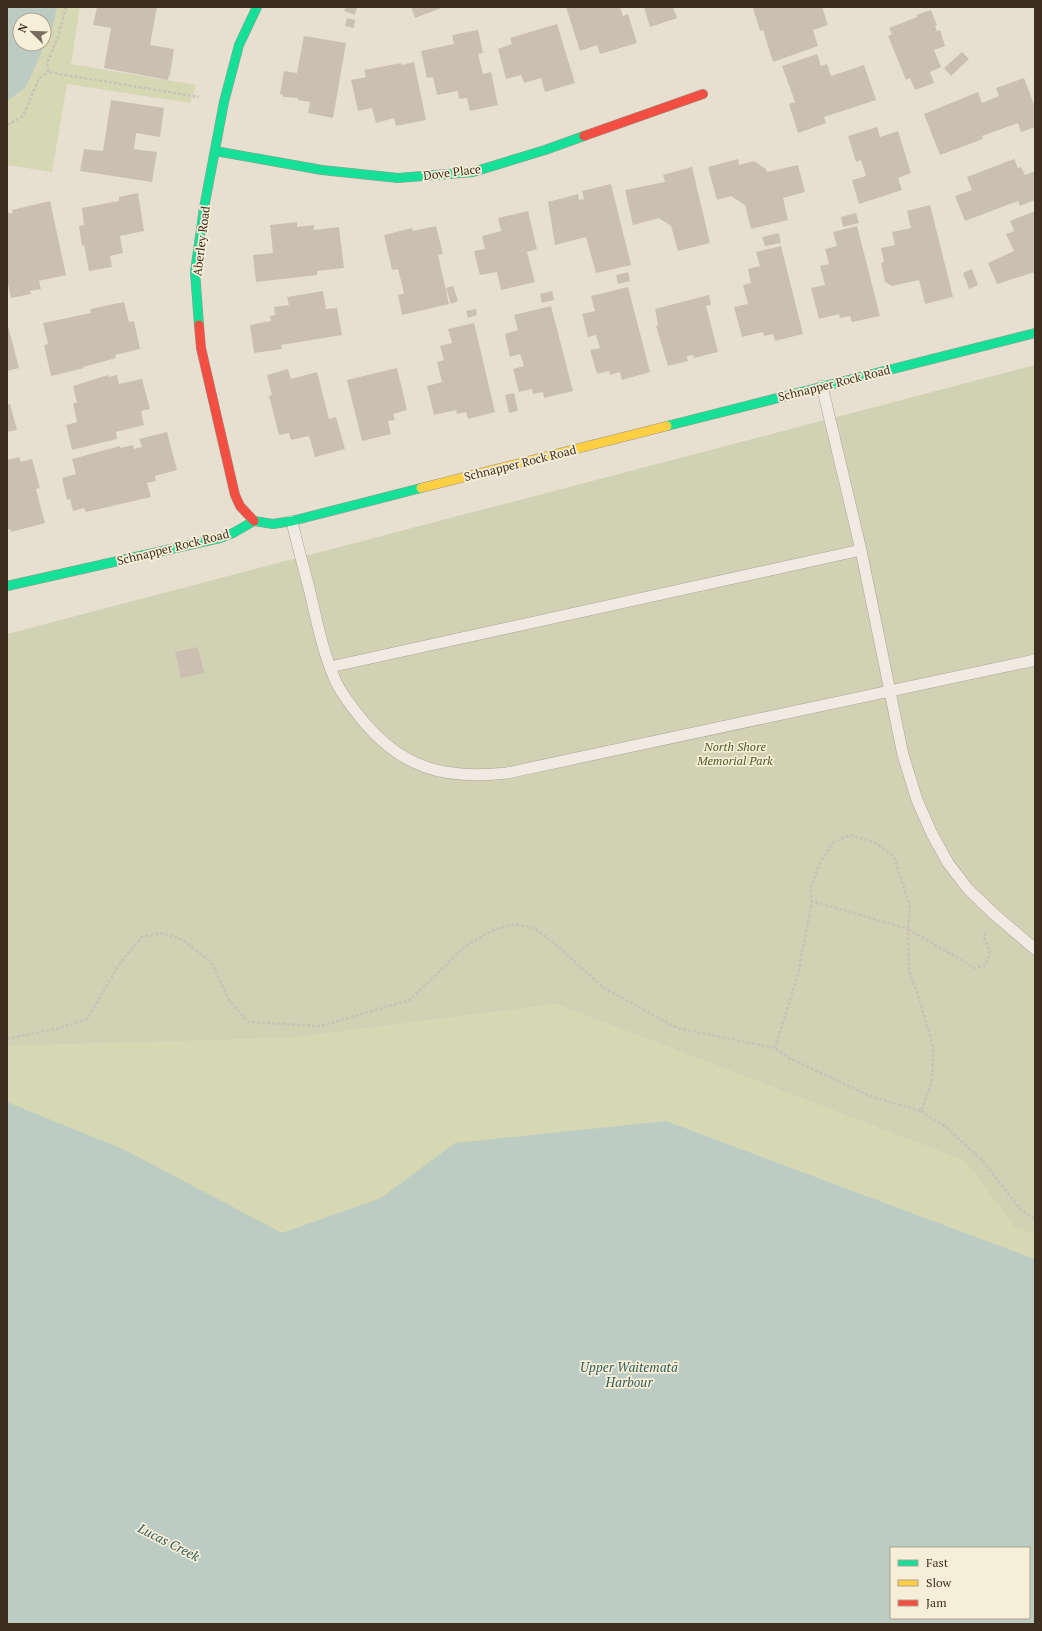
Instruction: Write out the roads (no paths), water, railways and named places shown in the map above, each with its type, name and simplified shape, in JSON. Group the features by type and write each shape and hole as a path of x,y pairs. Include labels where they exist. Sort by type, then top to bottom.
{"street":[{"name":"Aberley Road","path":"254,520 240,506 235,495 201,348 195,272 224,102 239,45 258,7"},
{"name":"Dove Place","path":"215,151 322,170 398,178 473,172 545,150 703,94"},
{"name":"Schnapper Rock Road","path":"7,586 220,538 233,533 254,520 272,524 292,521 1035,333"}],"lane":[{"path":"822,386 861,550 903,755 917,800 948,863 968,889 994,914 1035,949"},
{"path":"292,521 323,646 330,667 345,697 366,725 380,740 407,760 421,766 449,773 469,775 507,773 1035,660"},
{"path":"330,667 861,550"}],"water":[{"path":"7,7 57,7 52,29 52,12 12,12 12,52 42,52 26,87 7,101"},
{"name":"Upper Waitematā Harbour","path":"7,1102 123,1149 282,1233 381,1198 455,1143 666,1121 1035,1259 1035,1624 7,1624"}],"park label":[{"name":"North Shore Memorial Park","path":"735,753"}],"water label":[{"name":"Lucas Creek","path":"169,1542"}]}
